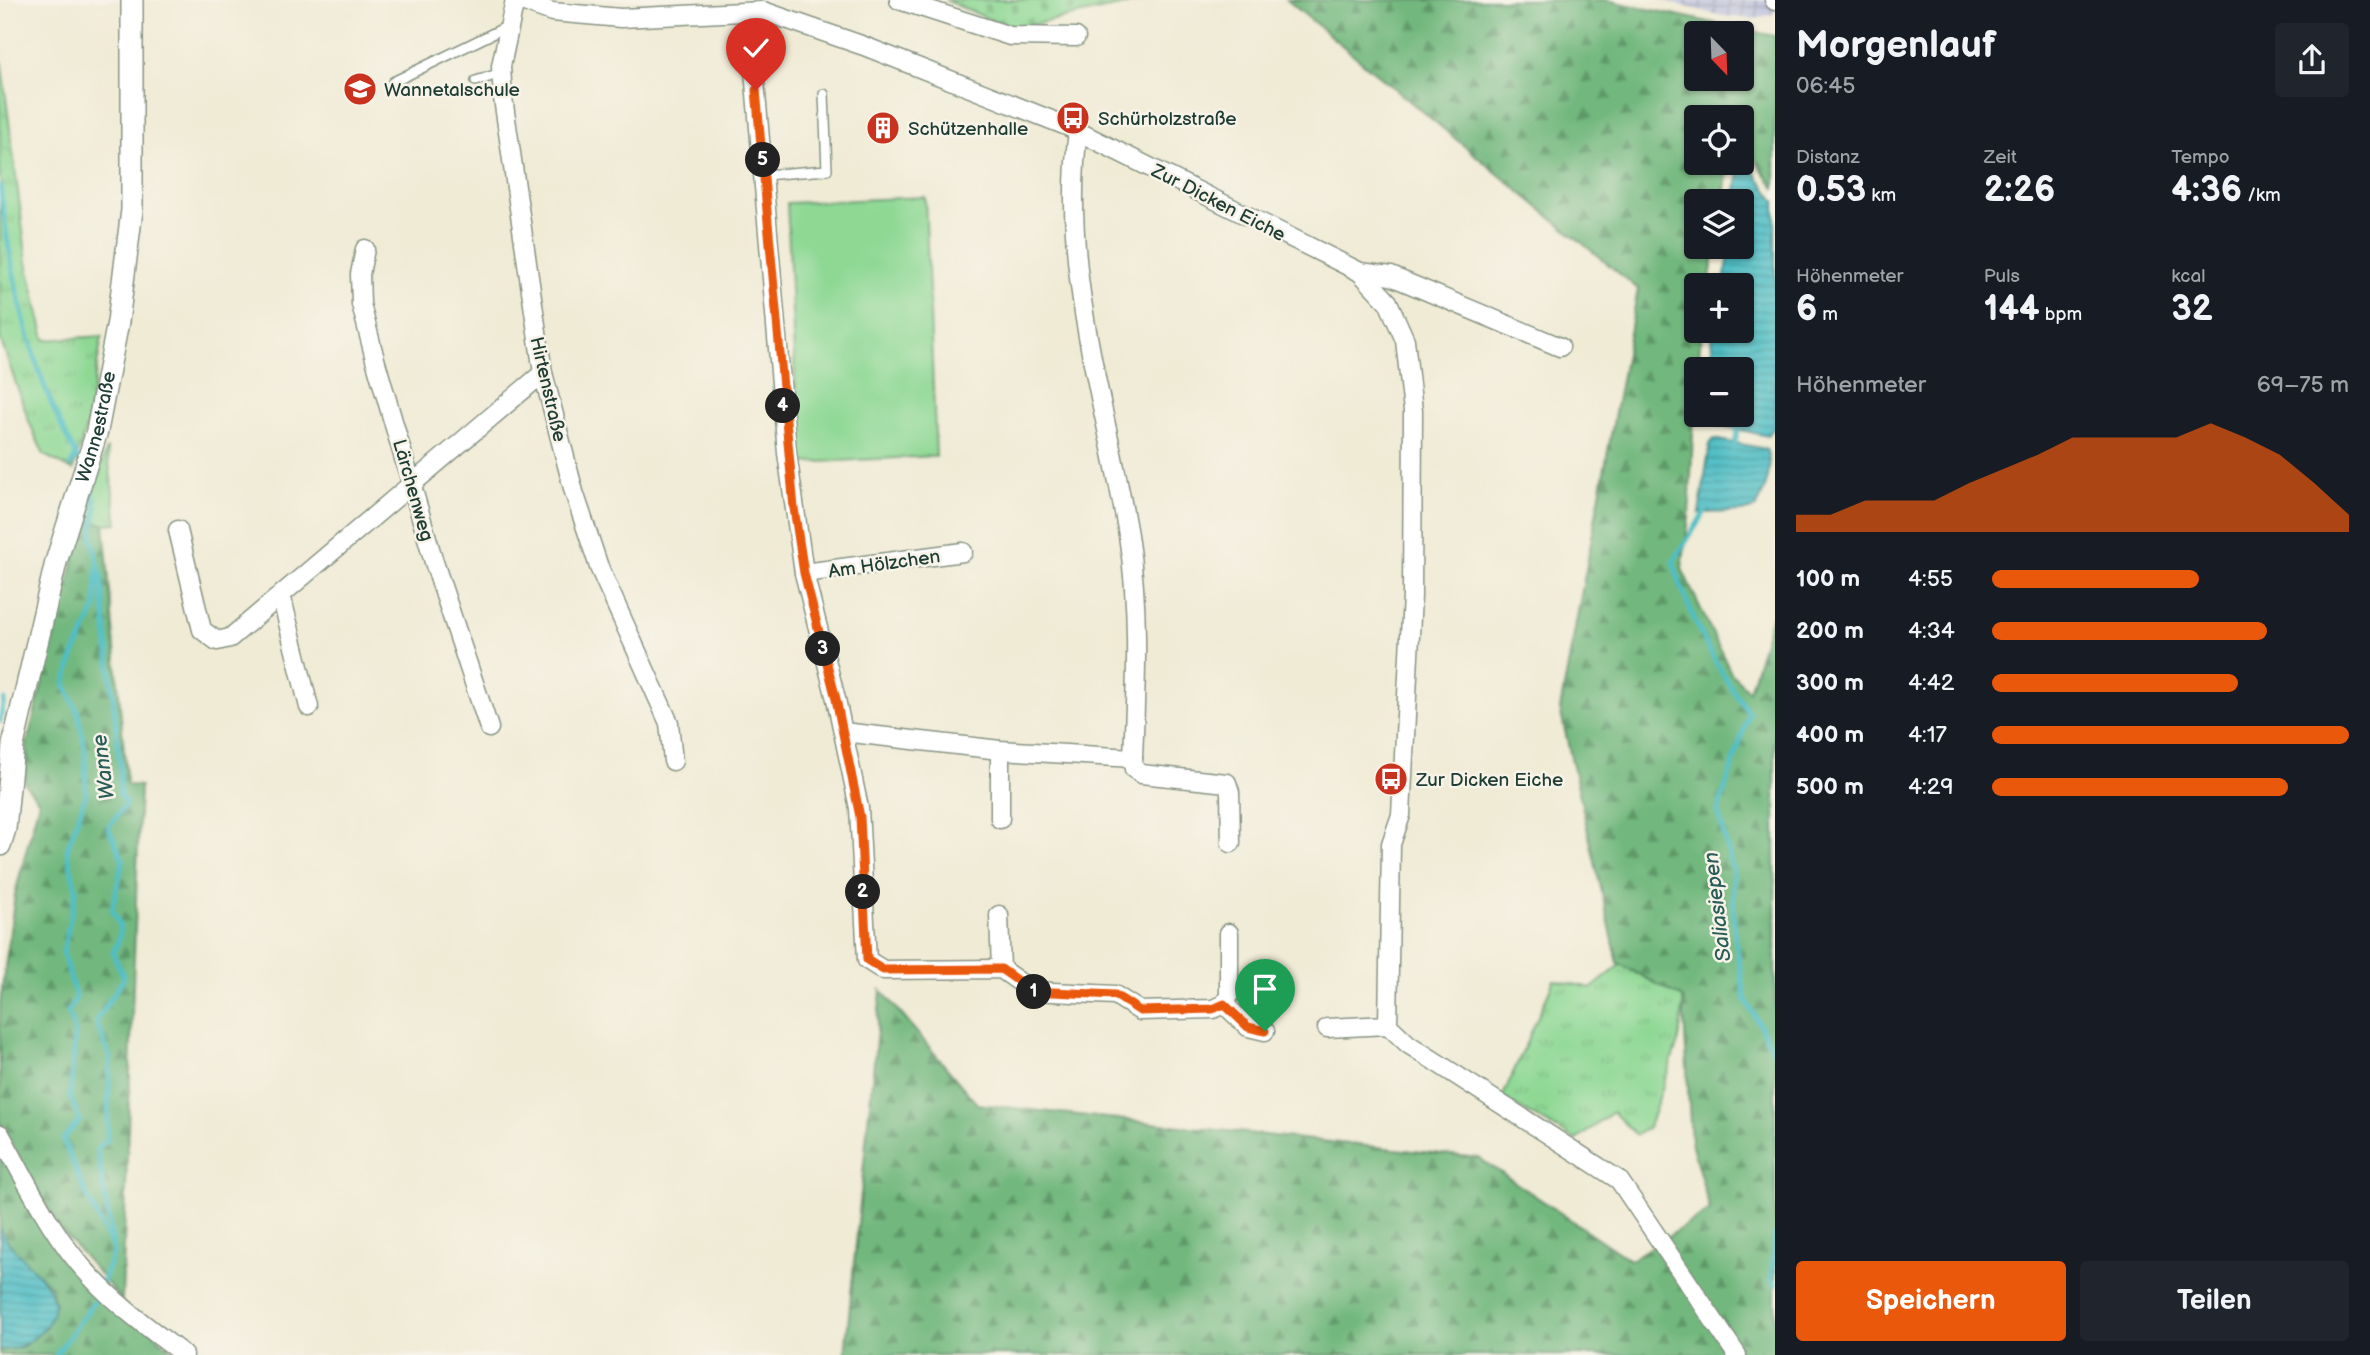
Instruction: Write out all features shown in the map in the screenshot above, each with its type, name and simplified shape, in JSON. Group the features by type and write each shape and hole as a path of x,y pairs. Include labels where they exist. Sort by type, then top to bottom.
{"street":[{"name":"Wannestraße","path":"0,845 13,745 57,562 97,431 127,258 132,209 132,0"},
{"path":"517,0 552,12 621,18 763,8 1078,131 1072,175 1074,252 1086,329 1128,537 1138,629 1134,769 1141,774 1227,783 1230,792 1231,843"},
{"name":"Hirtenstraße","path":"517,0 501,73 542,373 574,492 599,566 669,723 673,761"},
{"path":"899,0 1010,36 1076,37"},
{"path":"763,8 764,175 787,453 804,573 843,732 860,817 867,960 883,970 1001,969 1032,991 1115,995 1137,1010 1213,1009 1224,1004 1229,996 1229,933"},
{"name":"Zur Dicken Eiche","path":"1078,131 1360,272 1391,276 1560,348"},
{"name":"Lärchenweg","path":"365,249 360,274 361,303 438,575 489,728"},
{"name":"Zur Dicken Eiche","path":"1360,272 1388,302 1405,340 1413,411 1412,596 1401,815 1391,844 1388,1025"},
{"path":"178,530 200,625 208,637 217,641 230,638 542,373"},
{"name":"Am Hölzchen","path":"804,573 963,552"},
{"path":"281,595 310,708"},
{"path":"843,732 1000,750 1133,758"},
{"path":"1000,750 1000,819"},
{"path":"999,915 1001,969"},
{"path":"1224,1004 1248,1027 1265,1031"},
{"path":"1327,1028 1388,1025 1408,1044 1619,1180 1737,1355"},
{"path":"0,1134 55,1232 92,1278 184,1355"}],"lane":[{"path":"393,82 510,25"},
{"path":"476,80 501,73"},
{"path":"764,175 827,170 824,94"}],"shaded area":[{"path":"1660,0 1775,0 1775,13 1755,19 1722,16"}],"green space":[{"path":"945,0 1147,0 1012,29"},
{"path":"1287,0 1606,0 1705,21 1684,21 1684,91 1754,91 1754,32 1775,36 1775,188 1754,158 1754,105 1684,105 1684,175 1727,175 1725,189 1684,189 1684,259 1713,259 1711,273 1684,273 1684,343 1700,343 1699,357 1684,357 1684,427 1693,427 1689,517 1682,569 1731,673 1749,691 1775,606 1775,1355 845,1355 881,990 977,1104 1479,1158 1630,1260 1710,1210 1691,1142 1683,998 1618,963 1560,709 1638,289"},
{"path":"0,51 27,262 45,340 102,336 87,424 73,470 44,455 30,424 0,338"},
{"path":"925,197 936,456 799,463 787,203"},
{"path":"107,448 117,523 104,524 84,520"},
{"path":"84,520 104,524 127,785 140,786 122,1300 60,1229 0,1124 0,1004 15,894 39,801 25,784 27,743"},
{"path":"1628,959 1685,989 1679,1039 1649,1127 1636,1135 1613,1112 1576,1140 1502,1098 1554,980 1592,988"},
{"path":"0,1144 55,1239 177,1355 0,1355 0,1350 21,1348 45,1328 55,1304 51,1287 6,1242 0,1228"}],"water":[{"path":"1754,171 1775,201 1775,427 1767,436 1727,427 1754,427 1754,357 1712,357 1712,343 1754,343 1754,273 1726,273 1728,259 1754,259 1754,189 1736,189 1739,175 1754,175"},
{"path":"1714,439 1766,449 1769,471 1756,508 1742,512 1699,513 1710,444"},
{"path":"0,1228 7,1240 40,1277 54,1303 52,1316 37,1335 23,1345 0,1350"}],"waterway":[{"name":"Wanne","path":"0,186 17,293 36,363 63,430 80,462"},
{"name":"Saliasiepen","path":"1734,449 1738,427"},
{"path":"71,465 76,455"},
{"name":"Wanne","path":"56,1355 96,1299 114,1251 97,1149 107,1140 110,1058 96,1021 124,978 113,953 120,931 112,910 123,860 108,827 126,804 120,796 120,767 101,576 92,538 96,507 88,476"},
{"name":"Saliasiepen","path":"1708,507 1673,562 1704,641 1749,713 1718,811 1733,872 1734,930 1745,998 1775,1054"},
{"path":"97,568 96,607 74,655 65,684 78,713 85,750 86,794 67,850 76,890 63,953 76,998 68,1012 75,1032 70,1097 80,1120 63,1139 111,1245"},
{"path":"0,721 4,700"},
{"name":"Saliasiepen","path":"1775,1235 1771,1279 1775,1284"}],"place":[{"name":"Wannetalschule","path":"360,89"},
{"name":"Schürholzstraße","path":"1073,118"},
{"name":"Schützenhalle","path":"883,128"},
{"name":"Zur Dicken Eiche","path":"1391,779"}],"route":[{"path":"756,90 794,508 804,573 836,699 860,817 867,960 883,970 1001,969 1032,991 1115,995 1140,1011 1213,1009 1224,1004 1248,1027 1265,1031"}]}
